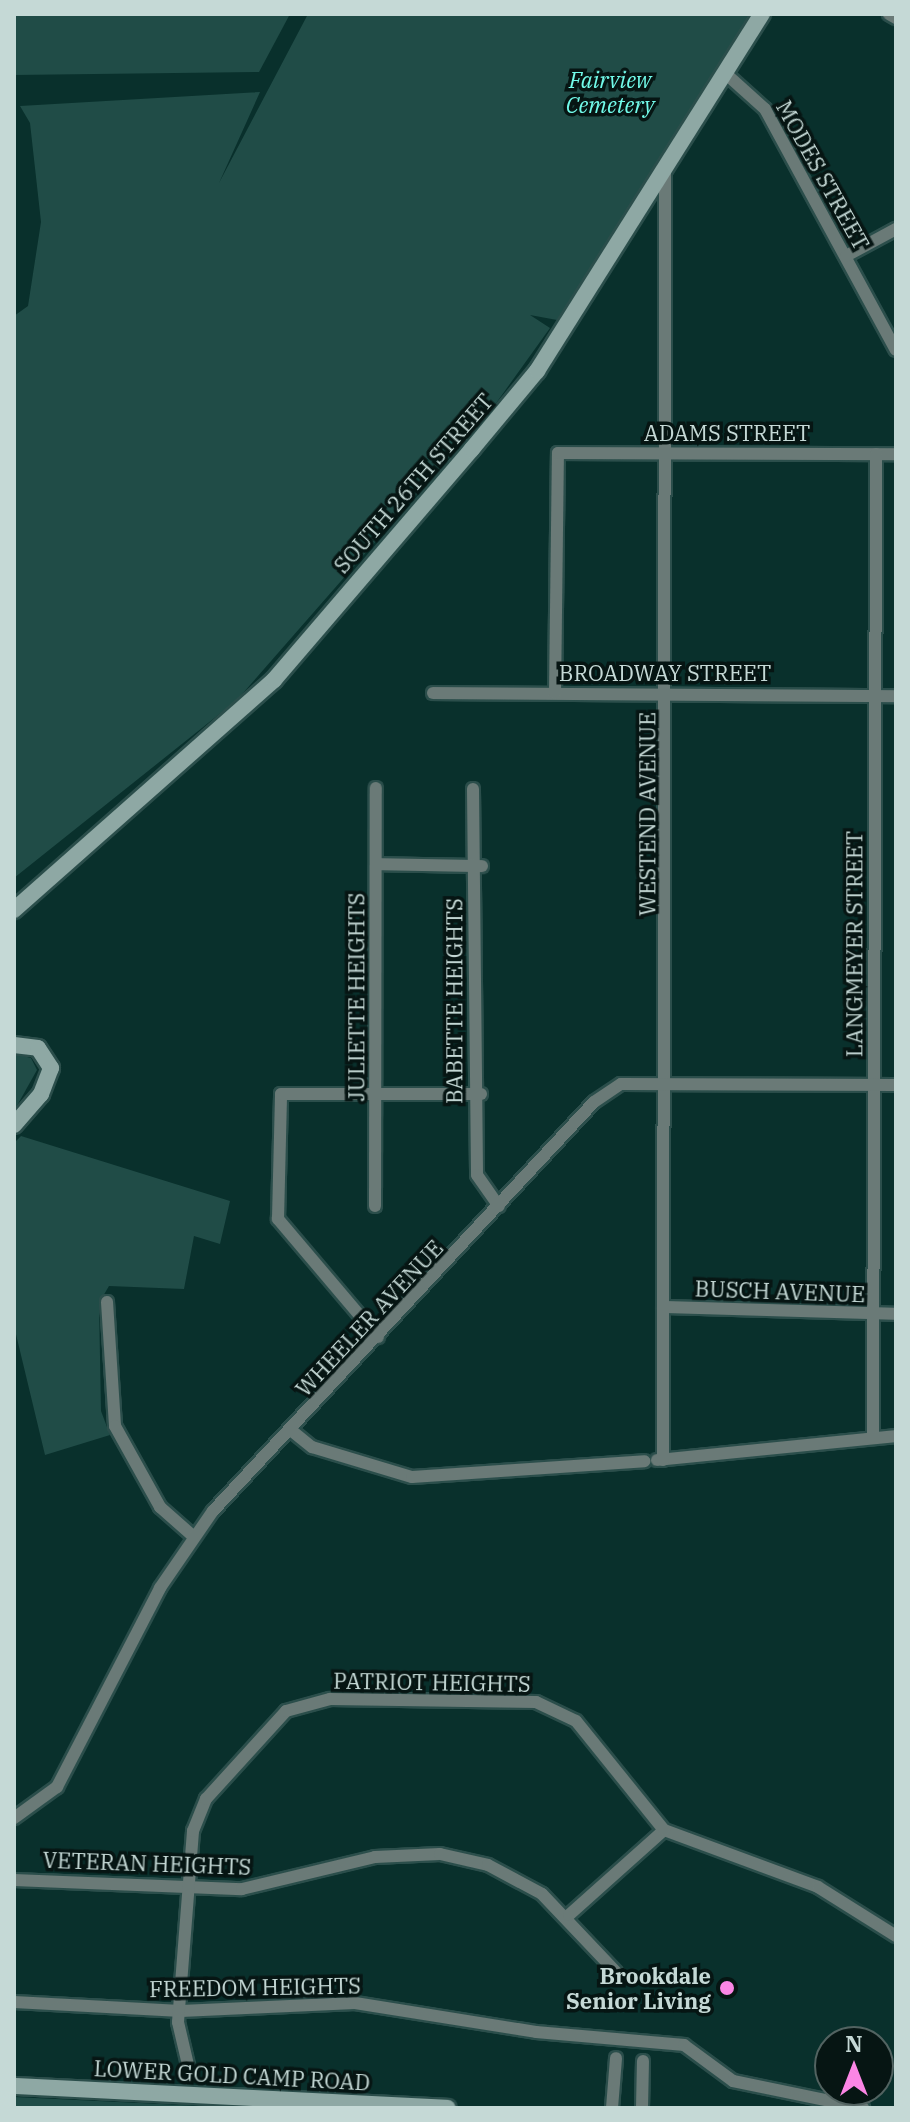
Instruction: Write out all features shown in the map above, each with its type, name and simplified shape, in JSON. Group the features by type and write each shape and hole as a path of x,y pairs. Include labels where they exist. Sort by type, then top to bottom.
{"street":[{"name":"SOUTH 26TH STREET","path":"14,910 274,680 537,371 762,14"},
{"path":"889,14 896,18"},
{"name":"MODES STREET","path":"725,73 765,109 896,350"},
{"name":"WESTEND AVENUE","path":"654,1461 663,1307 666,1084 668,452 665,167"},
{"path":"846,256 896,229"},
{"name":"ADAMS STREET","path":"555,693 558,453 896,454"},
{"name":"LANGMEYER STREET","path":"873,1435 876,454"},
{"name":"BROADWAY STREET","path":"433,693 667,692 896,696"},
{"name":"JULIETTE HEIGHTS","path":"375,1206 376,788"},
{"name":"BABETTE HEIGHTS","path":"473,789 478,866 477,1175 499,1206"},
{"path":"376,864 478,866"},
{"path":"14,1045 38,1048 51,1068 41,1094 14,1125"},
{"name":"WHEELER AVENUE","path":"14,1818 57,1787 194,1537 609,1090 666,1084 896,1085"},
{"path":"378,1337 278,1219 281,1094 478,1094"},
{"path":"107,1302 115,1426 160,1507 194,1537"},
{"name":"BUSCH AVENUE","path":"663,1307 896,1314"},
{"path":"292,1431 312,1447 412,1477 748,1456 873,1435 896,1436"},
{"name":"PATRIOT HEIGHTS","path":"189,2069 181,2011 193,1831 206,1799 263,1728 286,1711 330,1699 515,1700 559,1710 589,1735 664,1830"},
{"path":"569,1915 664,1830 818,1887 896,1936"},
{"name":"VETERAN HEIGHTS","path":"14,1880 261,1888 375,1857 440,1854 488,1865 569,1915 616,1972"},
{"name":"FREEDOM HEIGHTS","path":"14,2002 181,2011 355,2003 567,2036 684,2045 733,2081 863,2108"},
{"path":"612,2108 616,2065 643,2068 642,2108"},
{"name":"LOWER GOLD CAMP ROAD","path":"14,2086 447,2108"}],"green space":[{"path":"14,14 290,14 259,72 14,75"},
{"name":"Fairview Cemetery","path":"308,14 751,14 557,320 530,315 550,328 494,406 237,700 14,878 14,316 28,306 41,222 30,123 20,106 260,92 219,183"},
{"path":"15,1054 31,1058 37,1070 14,1111"},
{"path":"21,1136 230,1201 220,1244 194,1236 184,1289 109,1286 99,1303 101,1411 110,1435 45,1455 14,1326 14,1143"},
{"path":"14,2097 244,2108 14,2108"}],"place":[{"name":"Brookdale Senior Living","path":"727,1988"}]}
